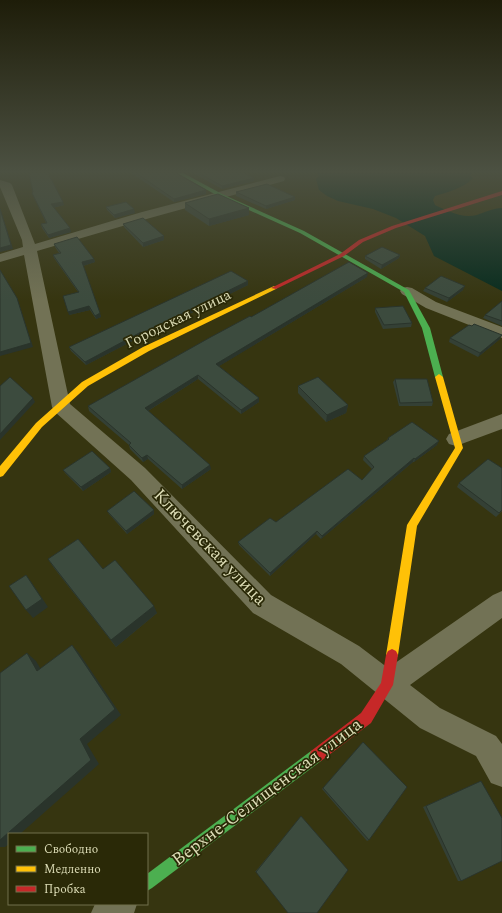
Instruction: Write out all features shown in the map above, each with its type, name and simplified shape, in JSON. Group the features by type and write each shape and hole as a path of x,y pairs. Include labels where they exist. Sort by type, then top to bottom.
{"street":[{"path":"18,216 28,240 61,407"},
{"path":"0,258 144,216"},
{"path":"266,216 302,232 432,305 502,333"},
{"name":"Городская улица","path":"0,473 39,425 61,407 85,384 146,349 342,255 361,241 394,227 432,216"},
{"name":"Верхне-Селищенская улица","path":"148,882 366,718 387,685 412,525 459,448 426,328 407,291"},
{"name":"Ключевская улица","path":"61,407 138,474 262,604 350,655 430,718 494,750 502,772"},
{"path":"456,439 502,421"},
{"path":"387,685 502,602"}],"shaded area":[{"path":"390,216 502,216 502,291 434,256 425,236"}],"building":[{"path":"0,216 2,216 11,245 0,248"},
{"path":"43,216 60,216 70,228 48,235 41,224 47,223"},
{"path":"204,216 221,216 209,219"},
{"path":"143,218 164,236 143,243 123,224"},
{"path":"77,237 94,259 82,262 100,313 95,316 89,306 68,312 63,296 79,292 53,255 61,253 54,244"},
{"path":"382,247 400,255 382,265 365,256"},
{"path":"349,262 368,273 216,364 259,398 241,410 198,375 145,408 210,465 182,485 147,455 142,458 129,445 131,443 88,406 209,338 250,316 251,317"},
{"path":"0,270 17,298 31,343 0,352"},
{"path":"231,271 248,281 142,333 141,332 85,362 69,347"},
{"path":"441,276 465,286 449,298 425,288"},
{"path":"502,301 502,321 485,315"},
{"path":"403,306 412,323 384,325 375,308"},
{"path":"474,324 502,335 480,353 450,338 469,325 472,326"},
{"path":"10,377 33,398 0,434 0,386"},
{"path":"318,377 348,405 327,415 298,386"},
{"path":"395,379 427,379 433,402 400,403"},
{"path":"412,422 439,441 415,459 414,458 322,536 317,531 270,573 238,542 270,518 276,522 348,469 362,480 374,467 364,456"},
{"path":"92,451 110,468 81,487 63,470"},
{"path":"488,459 502,468 502,510 499,513 459,483"},
{"path":"134,491 154,510 126,531 107,511"},
{"path":"78,539 103,569 115,560 154,606 111,640 48,559"},
{"path":"26,575 42,599 26,610 9,586"},
{"path":"72,645 115,709 80,739 91,760 0,840 0,673 27,653 37,671"},
{"path":"363,742 407,787 369,840 323,788"},
{"path":"481,781 502,818 502,861 461,881 426,806"},
{"path":"301,816 348,870 317,913 288,913 256,872"}],"traffic: fast":[{"path":"266,216 302,232 407,291 426,328 439,377"},
{"path":"148,882 316,756"}],"traffic: slow":[{"path":"0,473 39,425 85,384 146,349 274,288"},
{"path":"392,655 412,525 459,448 439,377"}],"traffic: jam":[{"path":"274,288 342,255 361,241 394,227 430,216"},
{"path":"316,756 366,718 387,685 392,655"}]}
